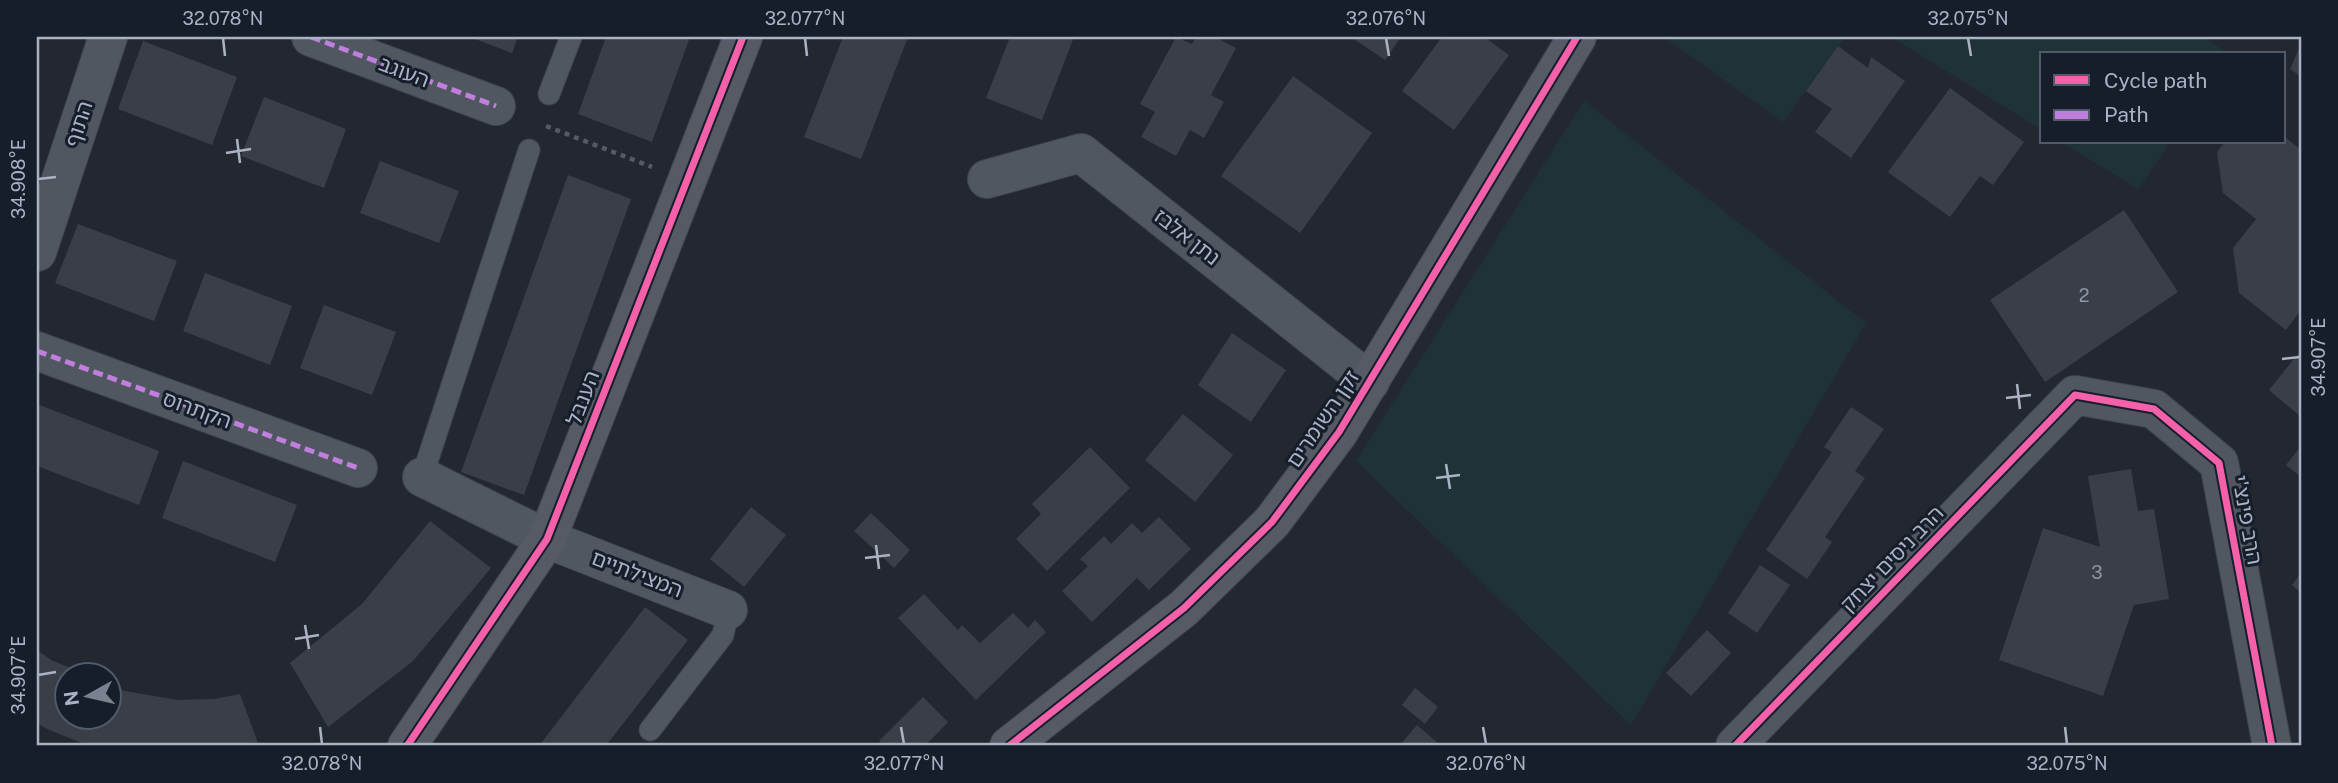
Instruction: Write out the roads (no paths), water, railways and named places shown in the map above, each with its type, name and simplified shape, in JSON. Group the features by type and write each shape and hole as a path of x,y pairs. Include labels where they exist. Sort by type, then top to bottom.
{"street":[{"name":"התוף","path":"37,252 108,37"},
{"name":"העוגב","path":"311,37 496,107"},
{"name":"הענבל","path":"407,746 547,539 743,37"},
{"name":"זקן השומרים","path":"1009,746 1184,608 1272,522 1339,432 1577,37"},
{"name":"נתן אלבז","path":"987,179 1081,153 1370,382"},
{"name":"הקתרוס","path":"37,351 358,468"},
{"name":"הרב ניסים יצחק","path":"1735,746 2075,396"},
{"name":"הרב פינצ'י","path":"2075,396 2154,409 2219,463 2272,746"},
{"name":"המצילתיים","path":"422,477 547,539 728,610"}],"lane":[{"path":"549,94 570,37"},
{"path":"422,477 529,150"},
{"path":"650,730 723,635 728,610"}]}
